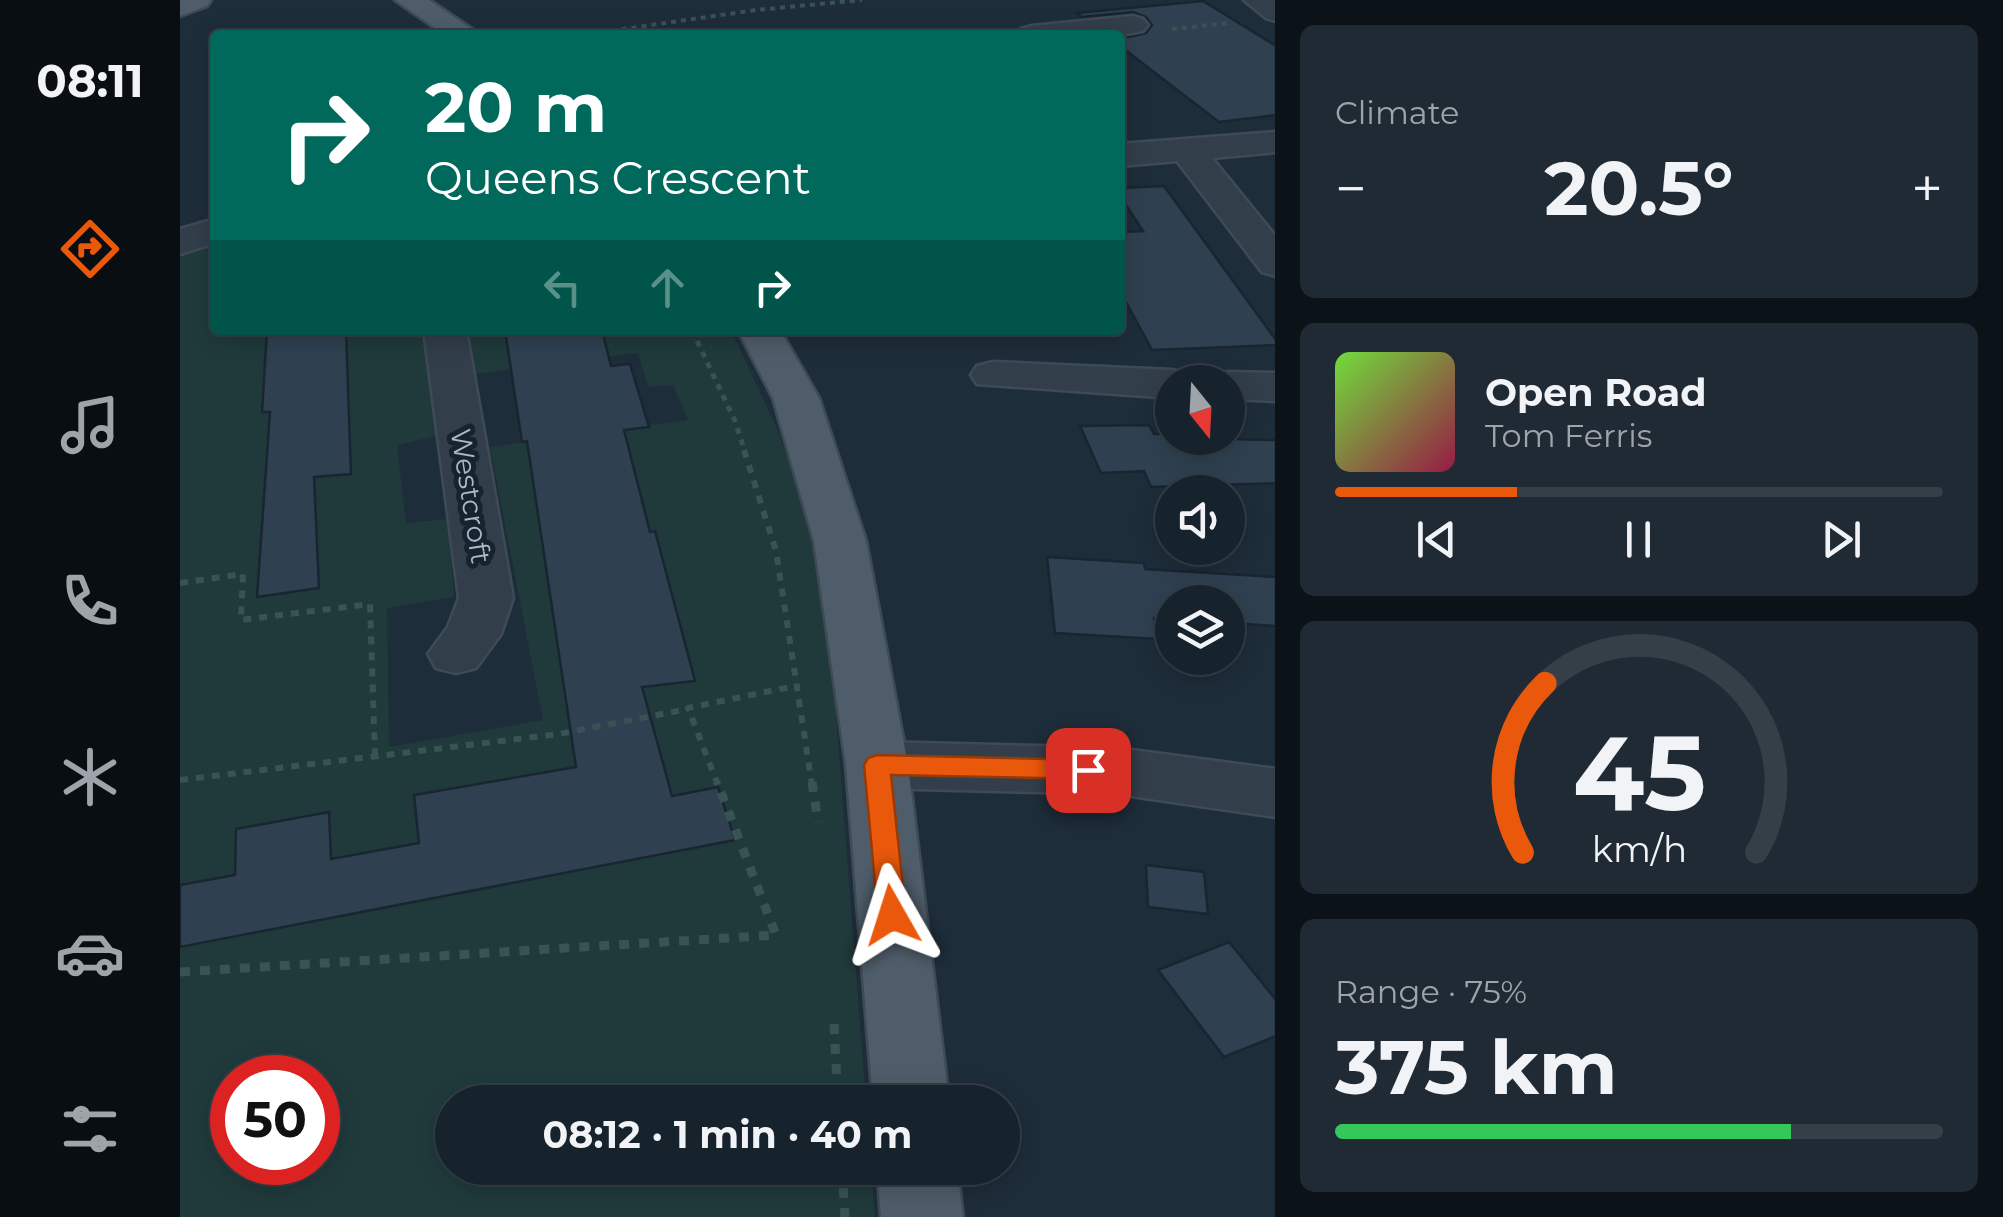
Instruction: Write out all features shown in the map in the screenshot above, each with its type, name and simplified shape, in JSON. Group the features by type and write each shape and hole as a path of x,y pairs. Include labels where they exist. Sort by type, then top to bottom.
{"main road":[{"path":"180,7 198,0"},
{"path":"409,0 458,30"},
{"path":"762,335 796,398 840,541 877,765 909,1085"},
{"path":"919,1185 922,1217"}],"street":[{"path":"1125,156 1275,142"},
{"path":"1188,151 1273,260"},
{"path":"180,242 210,233"},
{"path":"1230,258 1273,260"},
{"name":"Westcroft","path":"446,335 486,598 473,634 456,654"},
{"path":"1019,370 1155,382"},
{"path":"1245,386 1275,387"},
{"path":"877,765 1118,771 1275,793"}],"path":[{"path":"617,30 862,0"},
{"path":"1125,33 1236,22"},
{"path":"694,335 735,421 776,552 820,836"},
{"path":"180,583 243,574 240,620 370,604 375,756"},
{"path":"180,780 558,734 795,686"},
{"path":"180,972 776,935 688,709"},
{"path":"832,1008 837,1085"},
{"path":"843,1185 845,1217"}],"green space":[{"path":"210,245 210,335 426,335 440,435 397,445 406,523 448,519 454,597 387,608 389,747 543,720 490,447 688,420 673,385 648,387 638,353 475,374 465,335 733,335 778,431 807,512 829,624 865,1085 435,1085 435,1185 872,1185 875,1217 180,1217 180,255"}],"building":[{"path":"1203,1 1275,45 1275,115 1219,122 1125,50 1125,38 1146,33 1152,25 1146,17 1133,12 1082,17 1077,13"},
{"path":"1164,186 1275,339 1275,345 1152,350 1125,300 1125,232 1143,231 1125,204 1125,188"},
{"path":"267,335 346,335 351,474 314,477 319,588 257,597 270,412 262,412"},
{"path":"506,335 603,335 611,366 630,364 649,427 624,430 695,681 642,687 672,796 718,787 735,840 180,947 180,885 235,875 236,829 329,812 331,859 419,843 414,795 576,767 527,441 522,442"},
{"path":"1149,425 1155,434 1155,455 1245,455 1245,439 1275,440 1275,483 1245,484 1245,475 1155,475 1155,487 1151,487 1144,471 1101,473 1080,426"},
{"path":"1047,557 1144,563 1145,569 1275,577 1275,626 1245,624 1245,585 1155,585 1155,639 1055,633"},
{"path":"1146,865 1204,872 1208,914 1148,907"},
{"path":"1229,942 1275,999 1275,1036 1224,1057 1158,970"}],"route":[{"path":"892,915 877,765 1088,770"}]}
